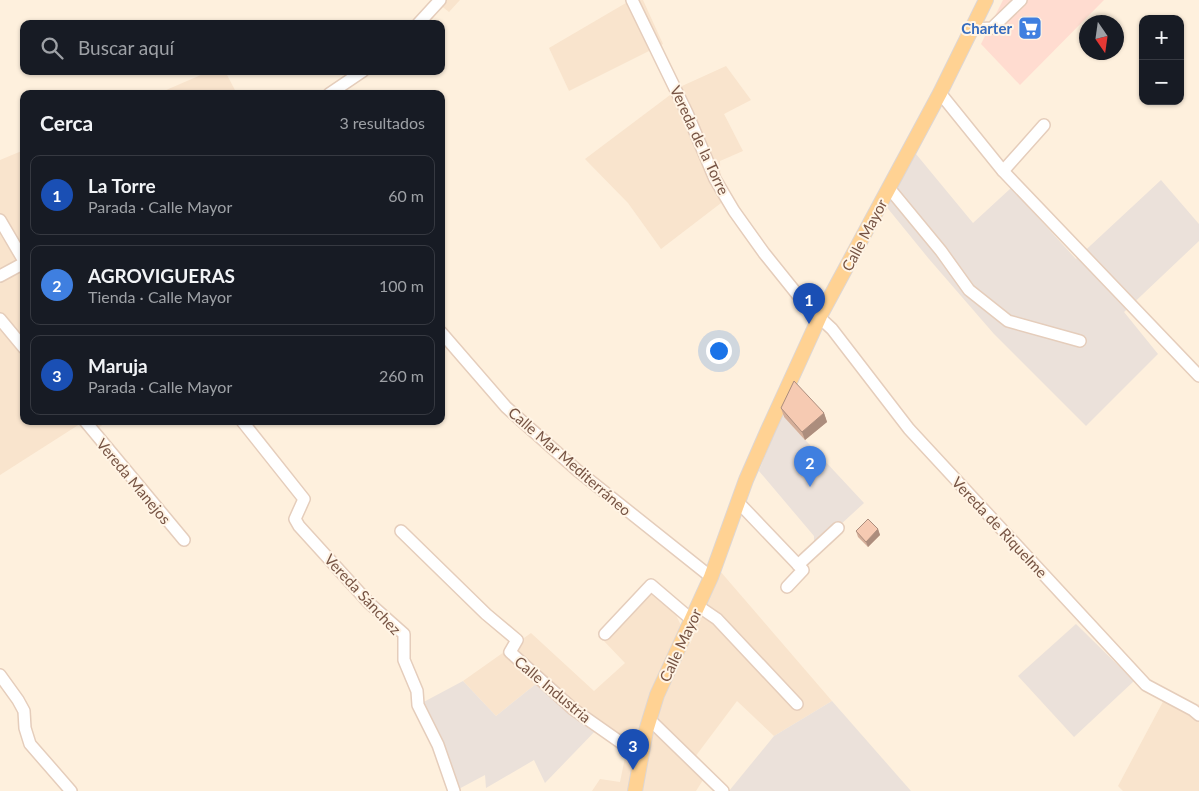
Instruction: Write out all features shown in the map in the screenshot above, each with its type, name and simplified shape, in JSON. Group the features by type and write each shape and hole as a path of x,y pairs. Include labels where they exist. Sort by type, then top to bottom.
{"main road":[{"name":"Calle Mayor","path":"635,791 640,756 656,696 711,577 738,502 767,432 820,316 940,93 986,0"}],"street":[{"path":"422,20 440,0"},
{"name":"Vereda de la Torre","path":"632,0 687,113 716,180 764,253 805,304 820,316"},
{"path":"972,29 992,28 1021,0"},
{"path":"335,90 358,75"},
{"path":"940,93 1003,171 1199,376"},
{"path":"1003,171 1044,125"},
{"path":"889,188 941,251 969,290 1008,321 1080,341"},
{"path":"0,220 20,255"},
{"path":"0,276 20,264"},
{"name":"Vereda de Riquelme","path":"820,316 909,429 1146,686 1197,710"},
{"path":"0,319 20,343"},
{"name":"Calle Mar Mediterráneo","path":"445,337 506,407 578,471 711,577"},
{"name":"Vereda Manejos","path":"88,425 184,540"},
{"name":"Vereda Sánchez","path":"245,425 304,500 295,519 300,526 369,603 404,634 404,660 417,691 418,705 438,746 454,791"},
{"path":"738,502 803,570 787,586"},
{"path":"798,565 838,528"},
{"name":"Calle Industria","path":"401,531 486,614 517,640 510,652 573,709 640,756"},
{"path":"605,634 651,585 692,620"},
{"path":"698,606 717,619 797,704"},
{"path":"0,675 24,711 25,728 30,744 71,791"},
{"path":"649,719 723,791"}],"shaded area":[{"path":"434,0 460,0 449,12"},
{"path":"631,0 643,0 663,44 569,91 549,48"},
{"path":"1003,0 1104,0 1089,15 1079,15 1079,25 1020,85 981,44"},
{"path":"726,66 751,100 724,114 743,151 720,161 721,203 661,249 628,203 585,159 682,86"},
{"path":"201,75 227,75 235,90 166,90"},
{"path":"20,152 20,425 78,425 0,475 0,160"},
{"path":"916,154 973,223 1011,188 1076,259 1161,180 1199,224 1199,241 1124,312 1158,354 1086,426 994,334 885,205"},
{"path":"782,415 864,503 814,549 814,536 759,471"},
{"path":"85,425 102,425 91,433"},
{"path":"720,571 832,701 774,736 737,701 695,757 703,780 696,791 592,791 600,779 620,782 628,743 601,725 542,679 496,716 463,681 531,633 594,691 625,663 602,639 652,592 676,615 690,644"},
{"path":"1076,624 1134,681 1074,737 1018,676"},
{"path":"542,679 601,725 545,783 534,760 486,788 485,775 455,791 418,705 463,681 496,716"},
{"path":"1166,696 1192,710 1199,704 1199,791 1123,791 1118,786"},
{"path":"832,701 911,791 729,791 774,736"}],"building":[{"path":"794,381 824,413 802,432 781,408"},
{"path":"868,519 878,529 866,542 856,531"}],"place":[{"name":"Charter","path":"1030,28"},
{"name":"La Torre","path":"809,324"},
{"name":"AGROVIGUERAS","path":"810,487"},
{"name":"Maruja","path":"633,770"}]}
